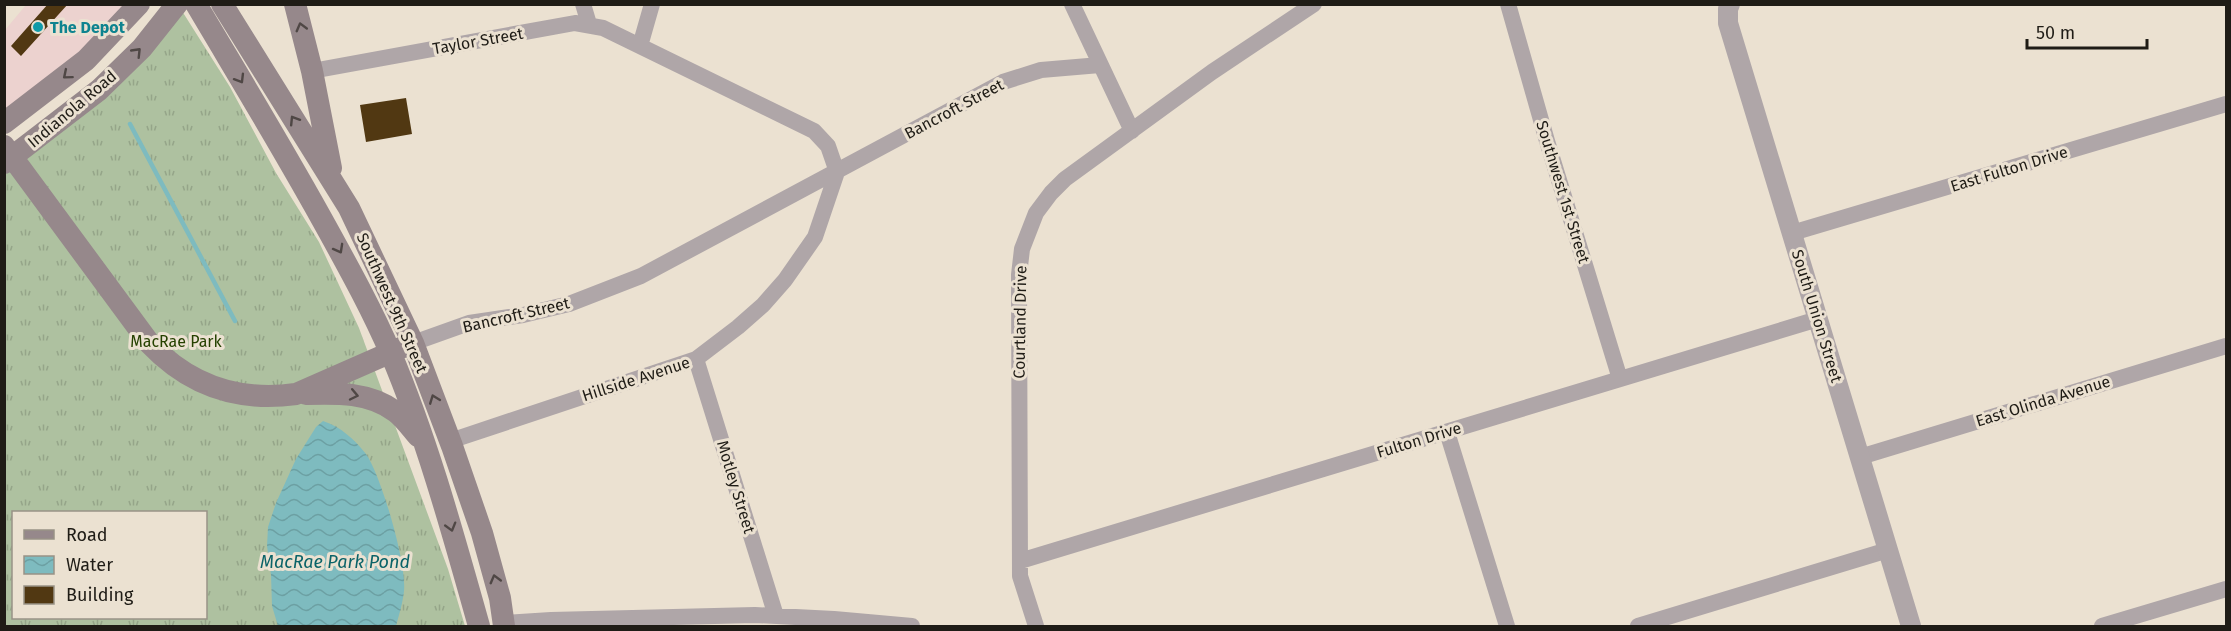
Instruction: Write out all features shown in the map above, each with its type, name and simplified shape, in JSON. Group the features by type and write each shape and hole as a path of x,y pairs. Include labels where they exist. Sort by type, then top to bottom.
{"main road":[{"name":"Indianola Road","path":"4,123 86,60 138,4"},
{"name":"Indianola Road","path":"7,156 99,90 142,48 177,4"},
{"name":"Southwest 9th Street","path":"196,4 316,209 356,281 390,353 438,482 479,627"},
{"path":"294,4 312,71 326,151 337,187"},
{"name":"Southwest 9th Street","path":"224,8 349,208 413,343 482,533 500,598 504,625"},
{"name":"Bancroft Street","path":"7,156 150,344 166,361 216,388 248,395 296,394 413,343"},
{"path":"296,394 348,393 373,400 396,412 424,443 438,482"}],"street":[{"path":"583,4 589,24"},
{"path":"640,46 652,4"},
{"path":"1072,4 1132,131 1212,72 1314,4"},
{"name":"Southwest 1st Street","path":"1508,4 1547,141 1620,379"},
{"name":"South Union Street","path":"1730,4 1728,23 1911,627"},
{"name":"Taylor Street","path":"312,71 575,23 589,24 603,28 814,131 828,146 837,172"},
{"name":"Bancroft Street","path":"413,343 469,323 523,315 569,304 613,288 641,276 1003,82 1041,70 1100,65"},
{"name":"East Fulton Drive","path":"1792,233 2226,104"},
{"name":"Courtland Drive","path":"1036,627 1020,576 1019,315 1022,249 1036,213 1051,193 1065,179 1132,131"},
{"name":"Hillside Avenue","path":"450,441 696,359 763,305 785,280 815,237 837,172"},
{"name":"Fulton Drive","path":"1020,561 1818,319"},
{"name":"East Olinda Avenue","path":"1860,457 2226,346"},
{"name":"Motley Street","path":"696,359 776,616"},
{"path":"1447,432 1507,627"},
{"path":"1641,626 1888,550"},
{"path":"2102,627 2226,589"},
{"path":"504,625 562,619 776,616 912,627"}],"shaded area":[{"path":"26,5 125,5 92,40 50,78 5,111 5,30"}],"green space":[{"name":"MacRae Park","path":"182,11 230,87 276,173 319,242 359,328 448,569 465,626 5,626 4,172"}],"water":[{"name":"MacRae Park Pond","path":"323,421 341,430 357,443 366,454 379,480 392,520 404,578 401,608 396,626 278,626 272,606 267,546 268,527 296,459 316,427"}],"building":[{"name":"The Depot","path":"48,4 68,4 21,56 11,46"},
{"path":"406,98 412,134 366,142 360,105"}],"waterway":[{"path":"130,124 235,321"}],"place":[{"name":"The Depot","path":"38,27"}]}
